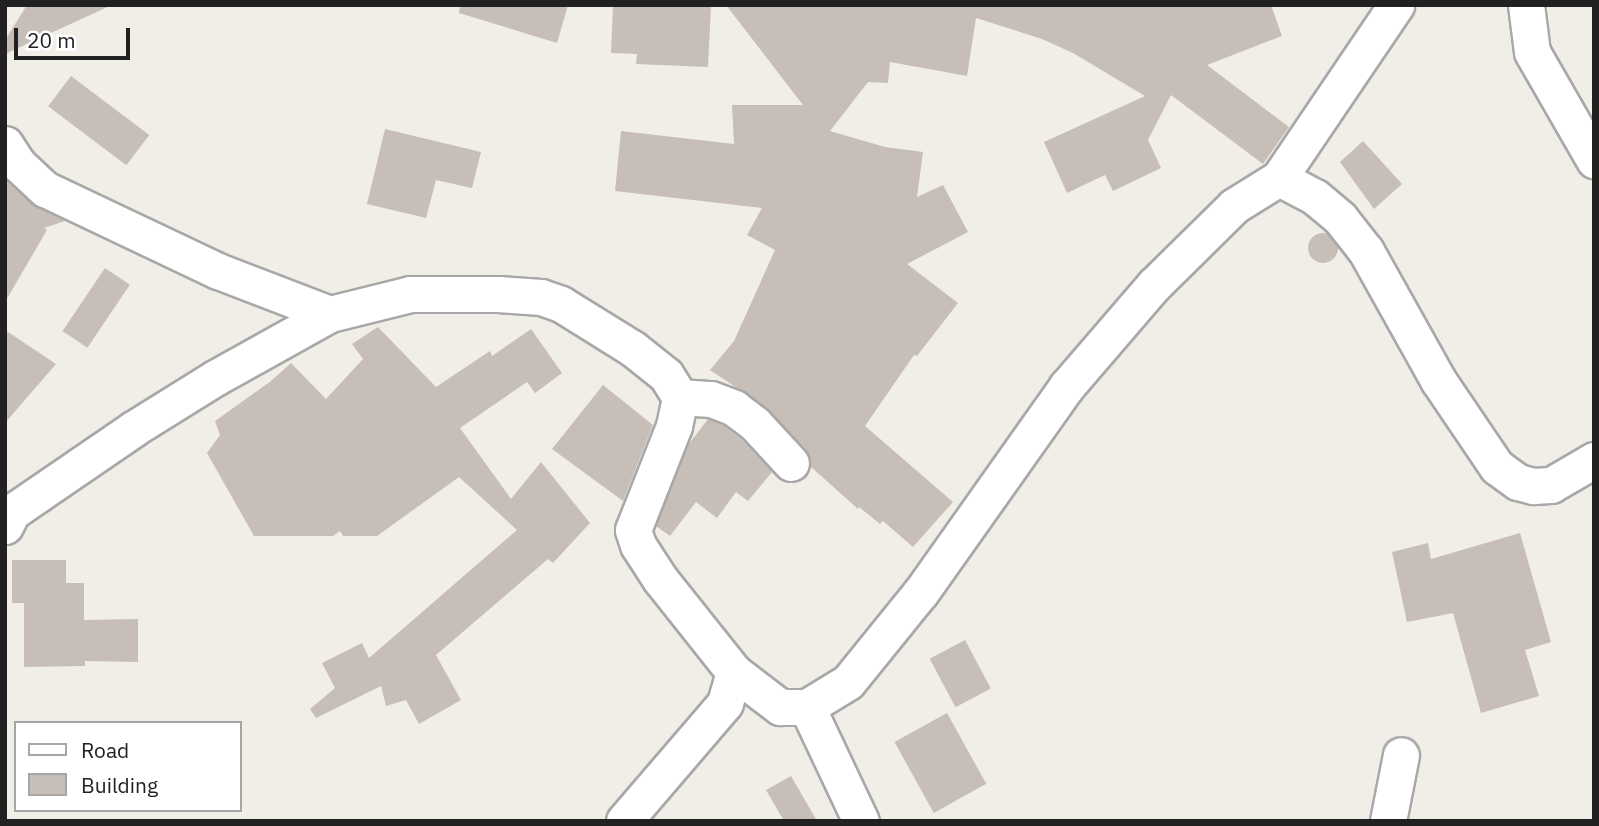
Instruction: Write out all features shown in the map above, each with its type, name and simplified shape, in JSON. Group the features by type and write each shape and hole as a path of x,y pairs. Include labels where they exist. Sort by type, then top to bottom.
{"street":[{"path":"5,526 12,512 133,429 215,378 330,314 410,294 466,292 541,298 561,304 632,348 666,376 680,397 674,426 633,530 638,545 660,579 734,672 780,707 807,707 848,682 921,592 1067,386 1154,285 1234,205 1279,178 1396,5"},
{"path":"1526,5 1532,52 1594,160"},
{"path":"5,144 18,164 45,189 218,271 330,314"},
{"path":"1279,178 1315,197 1339,218 1366,251 1438,380 1497,467 1518,482 1533,486 1551,485 1594,460"},
{"path":"680,397 711,399 734,408 755,424 791,463"},
{"path":"624,821 725,703 734,672"},
{"path":"807,707 861,821"},
{"path":"1388,821 1401,755"}],"building":[{"path":"27,5 112,5 5,54 5,40"},
{"path":"460,5 568,5 557,43 459,13"},
{"path":"613,5 711,5 708,67 636,64 637,54 611,53"},
{"path":"726,5 1271,5 1282,36 1207,65 1289,127 1263,164 1171,95 1148,140 1161,168 1113,191 1105,175 1067,193 1044,142 1145,96 1073,53 1042,39 976,18 967,76 890,62 888,83 868,82 830,131 885,147 923,152 917,197 943,185 968,232 907,264 958,303 917,356 914,355 865,426 953,502 913,547 883,521 880,524 859,507 858,509 810,466 806,449 767,408 710,370 734,341 775,250 747,235 762,208 615,191 621,131 734,144 732,105 803,105"},
{"path":"71,76 149,135 126,165 48,106"},
{"path":"385,129 481,152 472,188 436,180 426,218 367,204"},
{"path":"1363,141 1402,184 1374,209 1340,162"},
{"path":"5,180 32,204 65,221 44,228 47,230 5,302"},
{"path":"1323,233 1334,237 1338,248 1334,259 1323,263 1312,259 1308,248 1312,237"},
{"path":"105,268 130,285 87,348 63,331"},
{"path":"378,327 436,387 490,351 492,356 531,329 562,373 535,393 527,382 460,428 511,499 541,462 590,523 553,563 548,559 436,655 461,700 419,724 406,700 386,706 381,686 316,718 310,709 335,688 322,663 362,643 369,658 517,530 459,477 377,536 343,536 340,531 333,536 254,536 207,453 220,435 215,421 271,381 291,363 326,399 363,359 352,344"},
{"path":"5,330 56,364 5,423"},
{"path":"603,385 653,425 623,501 552,449"},
{"path":"708,419 724,426 741,439 772,472 748,501 736,492 717,518 696,502 670,536 656,526 688,445"},
{"path":"1520,533 1551,642 1525,650 1539,696 1481,713 1453,613 1407,622 1392,552 1428,543 1431,559"},
{"path":"12,560 66,560 66,583 84,583 84,620 138,619 138,662 85,661 85,666 24,667 24,603 12,603"},
{"path":"965,640 991,689 956,707 930,659"},
{"path":"947,713 986,784 934,813 895,742"},
{"path":"791,776 817,821 784,821 766,790"}]}
